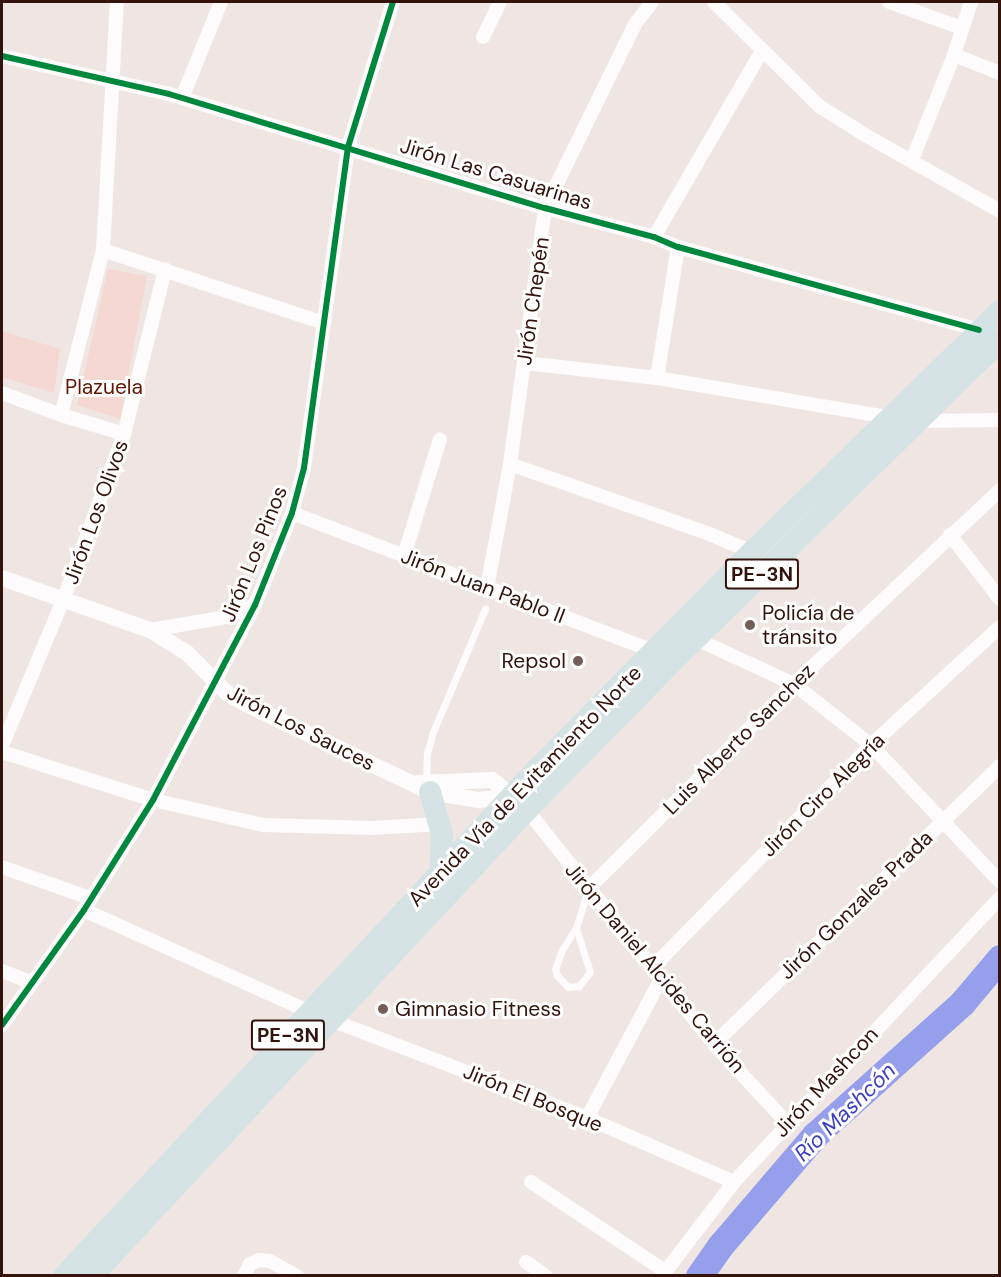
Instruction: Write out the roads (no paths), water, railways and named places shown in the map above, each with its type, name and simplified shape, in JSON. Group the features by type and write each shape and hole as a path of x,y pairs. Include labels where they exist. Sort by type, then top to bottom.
{"highway":[{"name":"Avenida Vía de Evitamiento Norte","path":"64,1275 320,1015 520,803 665,656 752,552 999,310"},
{"name":"Avenida Vía de Evitamiento Norte","path":"665,656 696,639 999,341"},
{"path":"422,786 440,824 441,869"},
{"name":"Avenida Vía de Evitamiento Norte","path":"375,956 441,869 520,803"},
{"name":"Avenida Vía de Evitamiento Norte","path":"92,1275 320,1015"}],"street":[{"path":"62,415 102,250 117,2"},
{"path":"182,98 221,2"},
{"name":"Jirón Los Pinos","path":"2,1025 30,982 87,904 153,800 255,605 292,513 304,468 348,147 393,2"},
{"path":"483,37 500,2"},
{"name":"Jirón Chepén","path":"487,588 510,465 545,208 635,24 652,2"},
{"path":"714,2 819,106 864,135 999,211"},
{"path":"912,160 954,55 971,2"},
{"path":"898,3 962,28"},
{"path":"654,237 762,51"},
{"path":"954,55 999,73"},
{"name":"Jirón Las Casuarinas","path":"2,56 182,98 545,208 654,237 678,247 980,330"},
{"path":"657,378 678,247"},
{"path":"102,250 324,323"},
{"name":"Jirón Los Olivos","path":"2,746 64,598 124,434 165,269"},
{"path":"525,363 657,378 919,422 999,420"},
{"path":"2,393 124,434"},
{"path":"404,556 440,439"},
{"path":"510,465 707,533 752,552"},
{"name":"Luis Alberto Sanchez","path":"588,889 794,684 999,490"},
{"name":"Jirón Juan Pablo II","path":"292,513 665,656"},
{"path":"950,535 999,599"},
{"name":"Jirón Los Sauces","path":"2,578 150,630 187,653 214,681 244,703 422,786 492,780 520,803"},
{"path":"150,630 221,618 255,605"},
{"name":"Jirón Ciro Alegría","path":"587,1118 656,973 871,746 999,627"},
{"path":"696,639 794,684 871,746 999,882"},
{"path":"2,752 153,800 263,825 362,828 440,824"},
{"name":"Jirón Gonzales Prada","path":"714,1044 999,766"},
{"name":"Jirón Daniel Alcides Carrión","path":"520,803 714,1044 788,1123"},
{"name":"Jirón El Bosque","path":"2,867 87,904 320,1015 587,1118 734,1182"},
{"name":"Jirón Mashcon","path":"664,1273 734,1182 999,898"},
{"path":"2,971 30,982"},
{"path":"531,1182 664,1273"},
{"path":"244,1275 250,1264 259,1260 270,1261 297,1275"},
{"path":"526,1262 546,1275"}],"lane":[{"path":"422,786 433,732 485,609"},
{"name":"Luis Alberto Sanchez","path":"576,928 590,972 579,986 568,987 557,975 555,969 562,950 576,928 588,889"}],"waterway":[{"name":"Río Mashcón","path":"699,1276 720,1246 815,1135 962,1003 1000,958"}],"place":[{"name":"Policía de tránsito","path":"750,625"},
{"name":"Repsol","path":"578,661"},
{"name":"Gimnasio Fitness","path":"383,1009"}],"park label":[{"name":"Plazuela","path":"104,387"}]}
